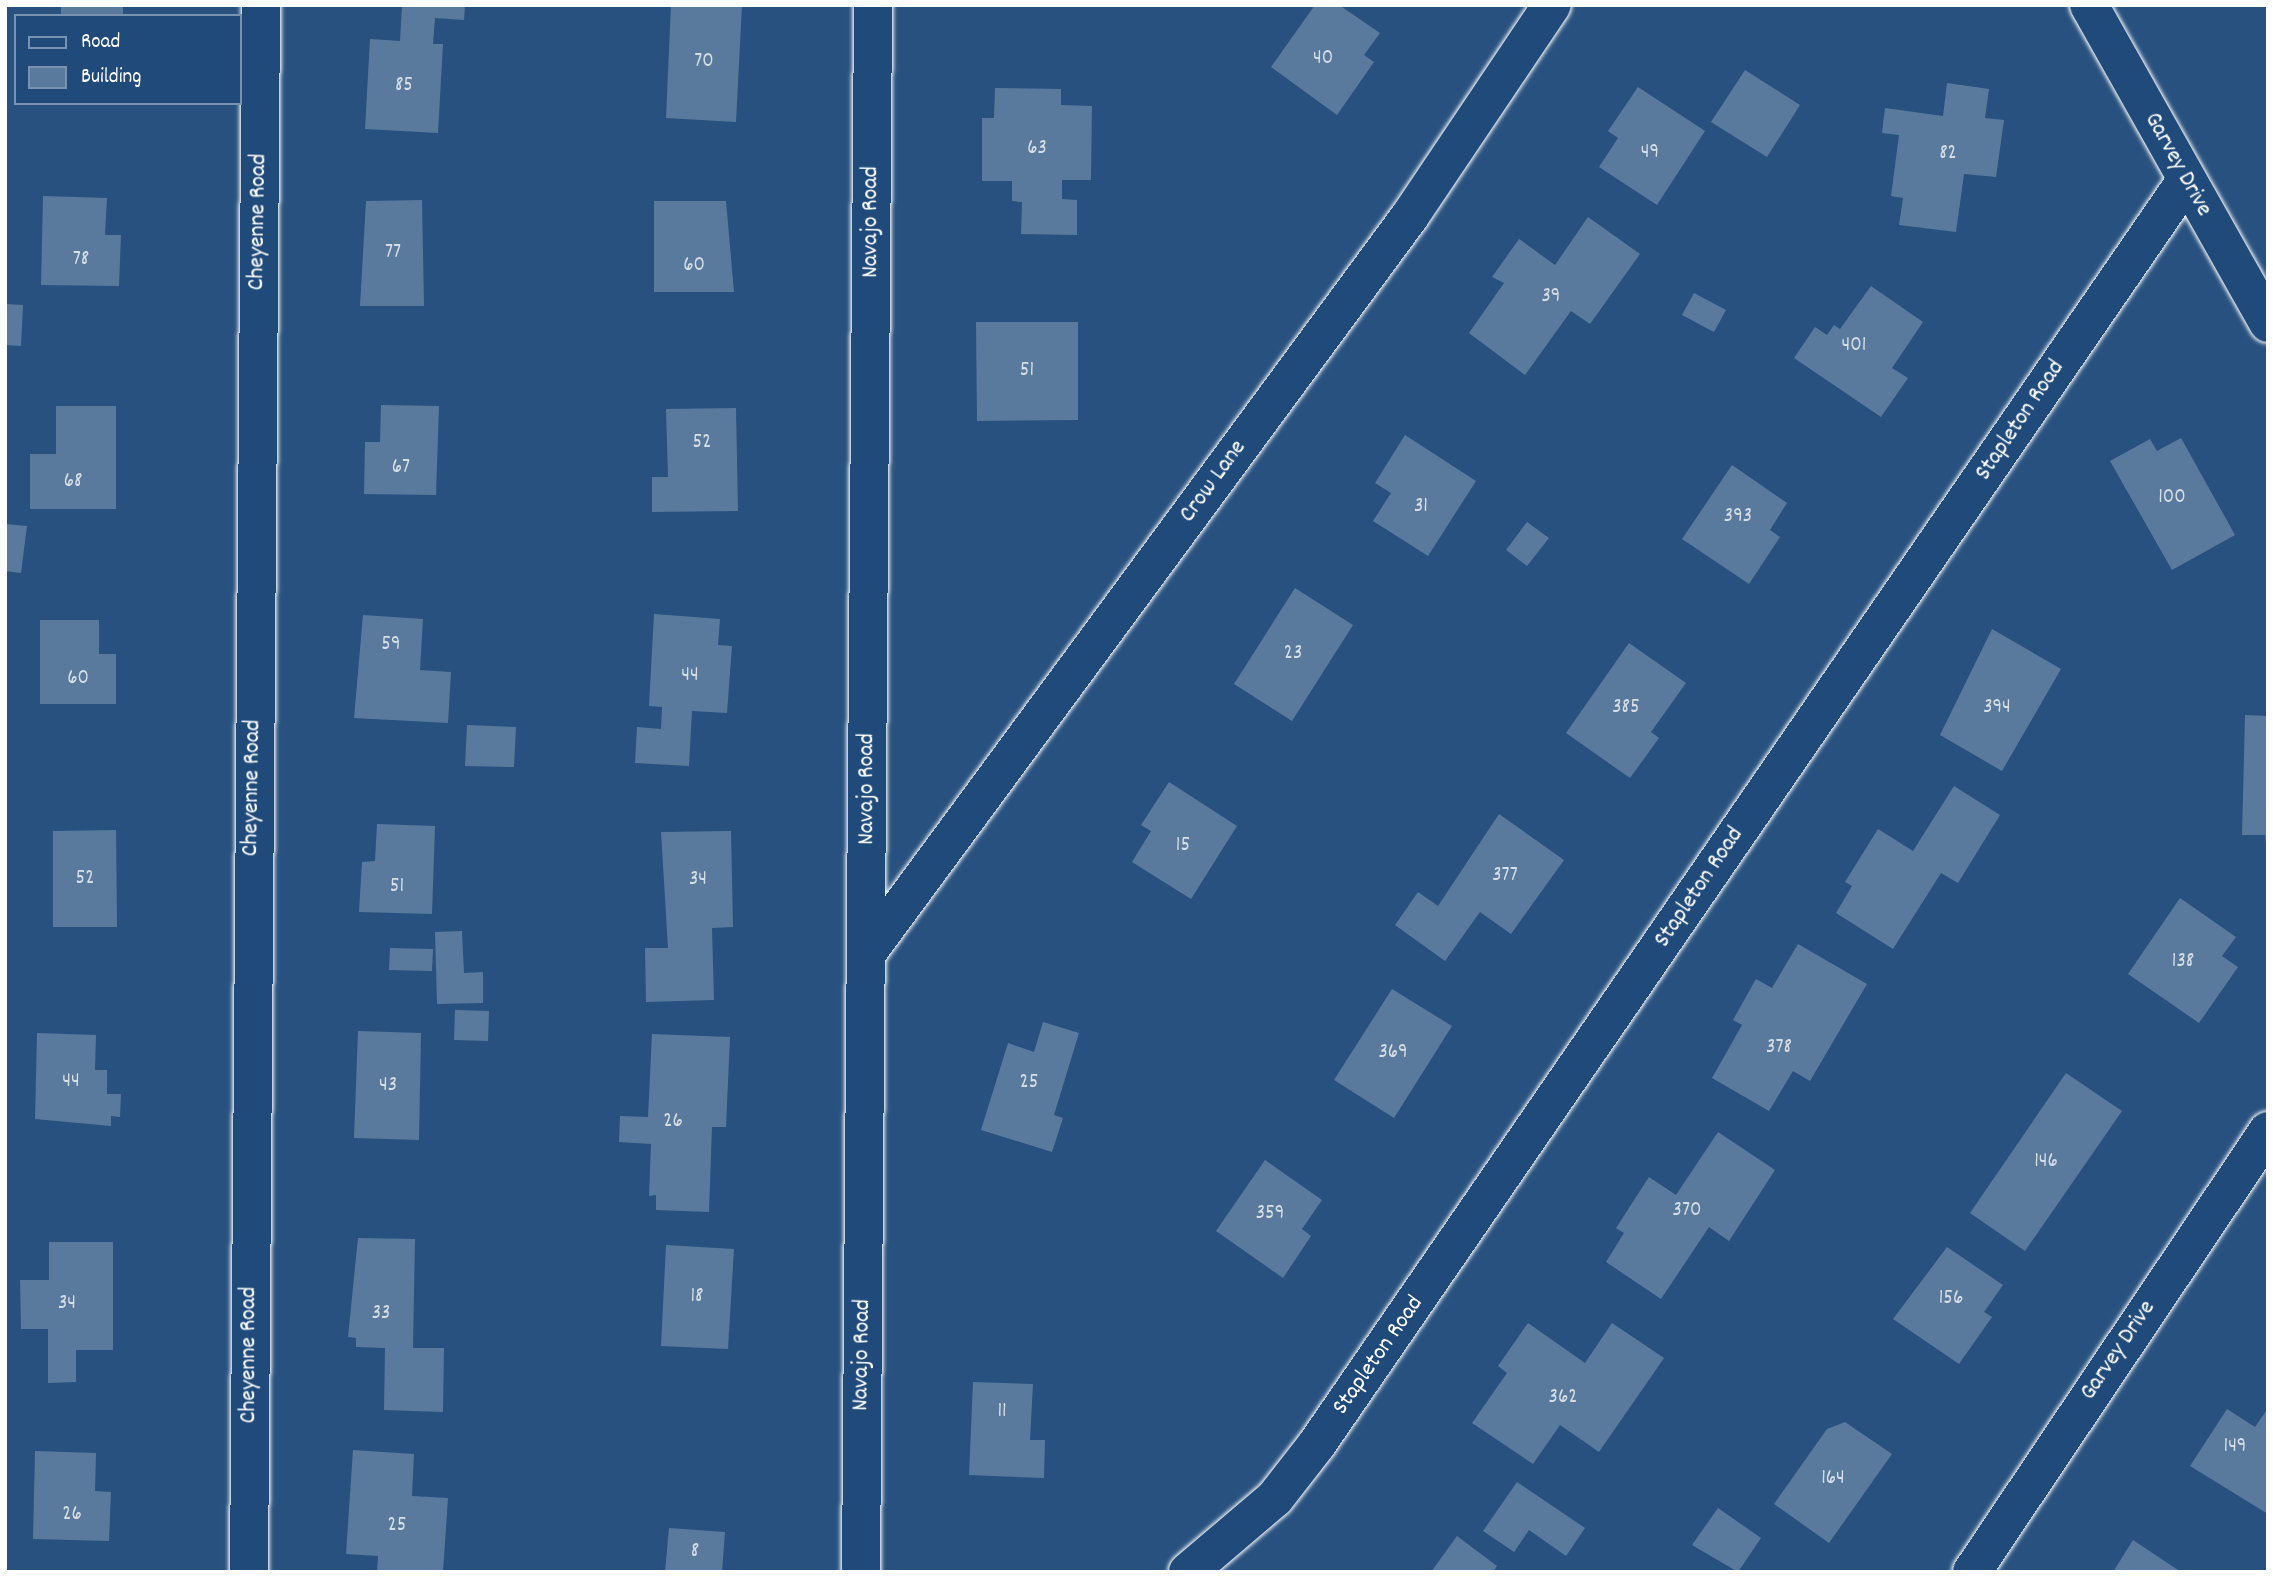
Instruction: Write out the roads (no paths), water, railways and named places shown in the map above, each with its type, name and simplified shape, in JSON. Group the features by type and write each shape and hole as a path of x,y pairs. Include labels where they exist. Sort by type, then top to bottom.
{"street":[{"name":"Cheyenne Road","path":"249,1572 261,5"},
{"name":"Navajo Road","path":"861,1572 873,5"},
{"name":"Crow Lane","path":"867,953 1410,216 1552,5"},
{"name":"Garvey Drive","path":"2089,5 2185,182 2268,323"},
{"name":"Stapleton Road","path":"1188,1572 1275,1498 1365,1377 2185,182"},
{"name":"Garvey Drive","path":"1972,1572 2268,1131"}]}
